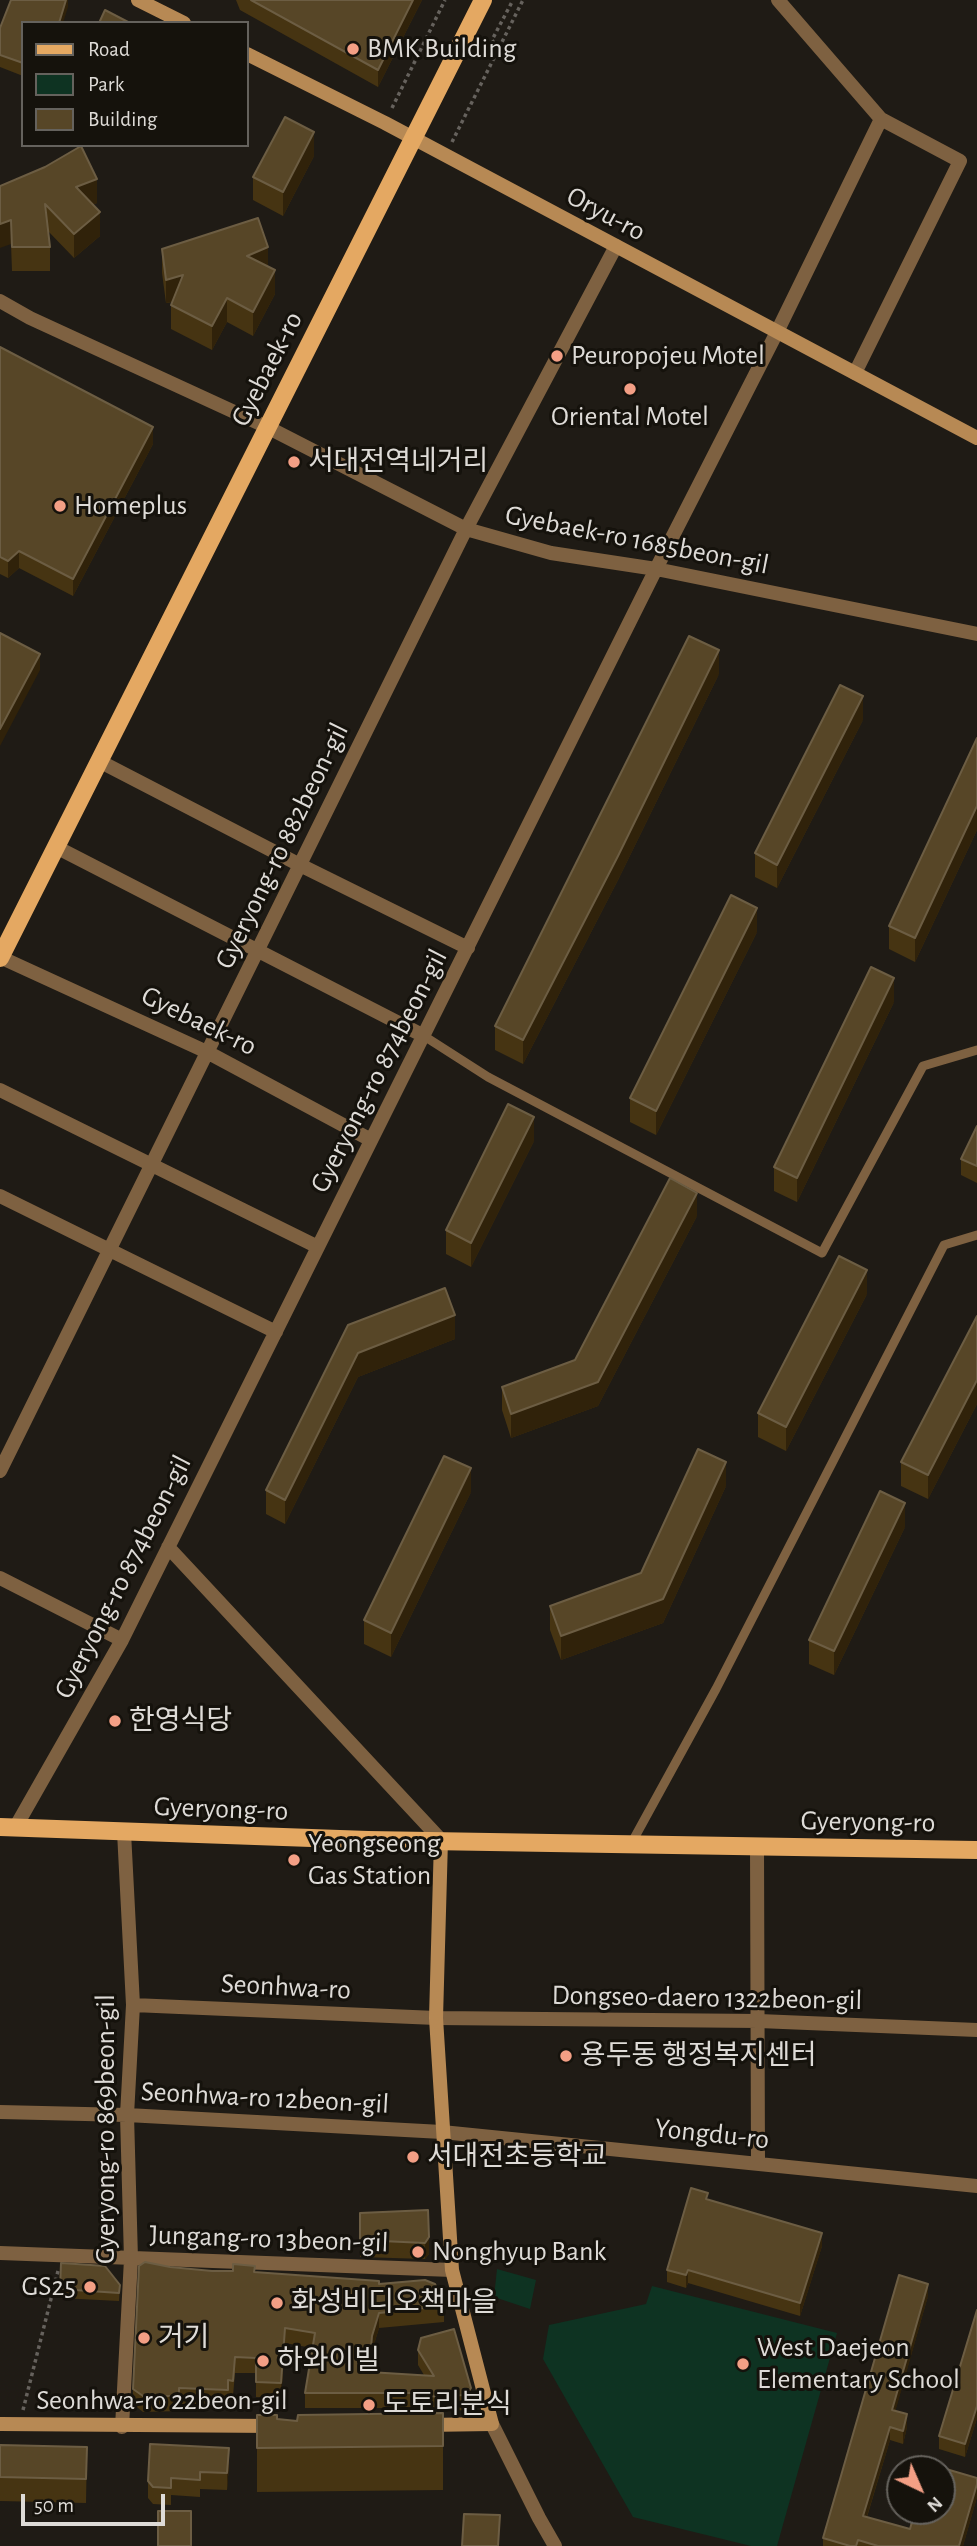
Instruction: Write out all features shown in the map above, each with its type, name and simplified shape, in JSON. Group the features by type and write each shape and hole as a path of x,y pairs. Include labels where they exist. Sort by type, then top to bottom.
{"main road":[{"name":"Gyebaek-ro","path":"0,957 483,0"},
{"name":"Gyeryong-ro","path":"8,1827 441,1840 977,1850"}],"street":[{"path":"138,0 180,21"},
{"path":"778,0 881,119 960,161 855,373"},
{"name":"Oryu-ro","path":"248,54 386,123 977,438"},
{"path":"778,332 881,119"},
{"name":"Gyeryong-ro 882beon-gil","path":"0,1472 466,528 616,246"},
{"name":"Gyebaek-ro 1685beon-gil","path":"0,301 30,318 267,427 466,528 551,553 656,569 977,634"},
{"name":"Gyeryong-ro 874beon-gil","path":"8,1827 121,1640 656,569 778,332"},
{"path":"99,761 468,948"},
{"path":"56,847 424,1035"},
{"name":"Gyebaek-ro","path":"0,957 207,1052 372,1140"},
{"path":"0,1090 318,1247"},
{"path":"0,1196 110,1248 275,1332"},
{"path":"168,1547 441,1840 436,2018 452,2270 492,2424 555,2546"},
{"path":"0,1578 121,1640"},
{"name":"Gyeryong-ro 869beon-gil","path":"122,2427 131,2259 127,2115 133,2005 124,1832"},
{"path":"757,1846 758,2163"},
{"name":"Seonhwa-ro","path":"133,2005 436,2018"},
{"name":"Dongseo-daero 1322beon-gil","path":"436,2018 759,2021 977,2030"},
{"name":"Seonhwa-ro 12beon-gil","path":"0,2112 127,2115 442,2132"},
{"name":"Yongdu-ro","path":"442,2132 977,2186"},
{"name":"Jungang-ro 13beon-gil","path":"0,2253 452,2270"},
{"name":"Seonhwa-ro 22beon-gil","path":"0,2424 122,2427 287,2426"},
{"path":"410,2425 492,2424"}],"lane":[{"path":"424,1035 488,1077 822,1254 923,1066 977,1050"},
{"path":"631,1844 716,1689 944,1245 977,1235"}],"path":[{"path":"386,123 445,0"},
{"path":"498,49 492,40 513,0"},
{"path":"445,156 523,0"},
{"path":"19,2425 62,2256"}],"green space":[{"path":"497,2269 536,2280 530,2309 494,2297"},
{"path":"652,2286 837,2333 777,2546 751,2546 633,2517 543,2359 549,2325 646,2304"}],"building":[{"path":"11,0 66,0 60,21 21,21 21,62 0,55 0,28"},
{"name":"BMK Building","path":"251,0 413,0 378,70"},
{"path":"105,10 126,21 100,21"},
{"path":"285,117 314,132 283,192 253,177"},
{"path":"81,147 97,179 76,187 100,212 74,234 45,204 50,247 12,247 11,220 0,224 0,186 45,167"},
{"path":"258,218 268,247 247,256 275,270 253,312 227,298 212,326 171,305 183,275 166,280 162,249"},
{"name":"Homeplus","path":"0,347 153,427 73,579 19,551 8,561 0,557"},
{"path":"0,633 40,654 0,729"},
{"path":"689,636 719,650 618,856 523,1040 495,1026"},
{"path":"840,685 863,696 777,865 755,853"},
{"path":"977,738 977,806 915,938 889,926"},
{"path":"731,895 757,908 656,1111 630,1098"},
{"path":"871,967 894,978 797,1178 774,1167"},
{"path":"508,1104 534,1117 471,1243 446,1230"},
{"path":"977,1126 977,1166 961,1159"},
{"path":"670,1178 697,1193 598,1382 511,1414 502,1387 575,1360"},
{"path":"839,1256 867,1270 786,1427 758,1413"},
{"path":"445,1288 455,1315 358,1353 285,1500 266,1490 348,1325"},
{"path":"977,1316 977,1380 928,1475 901,1462"},
{"path":"698,1449 726,1462 663,1599 561,1636 550,1606 641,1573"},
{"path":"444,1456 471,1468 391,1633 364,1620"},
{"path":"880,1491 905,1503 834,1651 809,1640"},
{"path":"691,2188 708,2193 706,2199 822,2233 800,2303 688,2270 686,2275 667,2270"},
{"path":"428,2210 429,2237 425,2243 360,2240 360,2213"},
{"path":"145,2262 212,2271 233,2271 233,2264 255,2266 254,2272 379,2281 379,2284 425,2280 435,2284 444,2306 379,2313 372,2336 369,2372 434,2376 418,2350 421,2338 454,2329 471,2388 466,2395 420,2397 419,2393 305,2393 315,2333 285,2328 281,2383 256,2382 256,2358 235,2357 233,2381 228,2380 228,2390 179,2388 179,2396 143,2396 133,2389 139,2266"},
{"path":"61,2263 105,2266 120,2285 119,2293 60,2289"},
{"path":"899,2275 928,2284 892,2410 907,2414 903,2431 890,2427 863,2516 886,2522 886,2525 910,2529 911,2525 956,2525 956,2472 977,2478 959,2546 878,2546 858,2540 856,2546 850,2546 823,2538"},
{"path":"977,2310 977,2406 965,2444 939,2436"},
{"path":"443,2413 443,2446 257,2448 257,2415 277,2415 277,2419 297,2421 298,2415"},
{"path":"150,2444 229,2448 227,2473 200,2472 200,2480 171,2478 171,2488 153,2487 148,2481"},
{"path":"0,2445 87,2447 86,2479 0,2477"},
{"path":"158,2511 191,2511 191,2546 158,2546"},
{"path":"464,2514 500,2515 498,2546 462,2546"}],"place":[{"name":"BMK Building","path":"353,49"},
{"name":"Peuropojeu Motel","path":"557,356"},
{"name":"Oriental Motel","path":"630,389"},
{"name":"서대전역네거리","path":"294,462"},
{"name":"Homeplus","path":"60,506"},
{"name":"한영식당","path":"115,1721"},
{"name":"Yeongseong Gas Station","path":"294,1860"},
{"name":"용두동 행정복지센터","path":"566,2056"},
{"name":"서대전초등학교","path":"413,2157"},
{"name":"Nonghyup Bank","path":"418,2252"},
{"name":"GS25","path":"90,2287"},
{"name":"화성비디오책마을","path":"277,2303"},
{"name":"거기","path":"144,2338"},
{"name":"하와이빌","path":"263,2361"},
{"name":"West Daejeon Elementary School","path":"743,2364"},
{"name":"도토리분식","path":"369,2405"}]}
